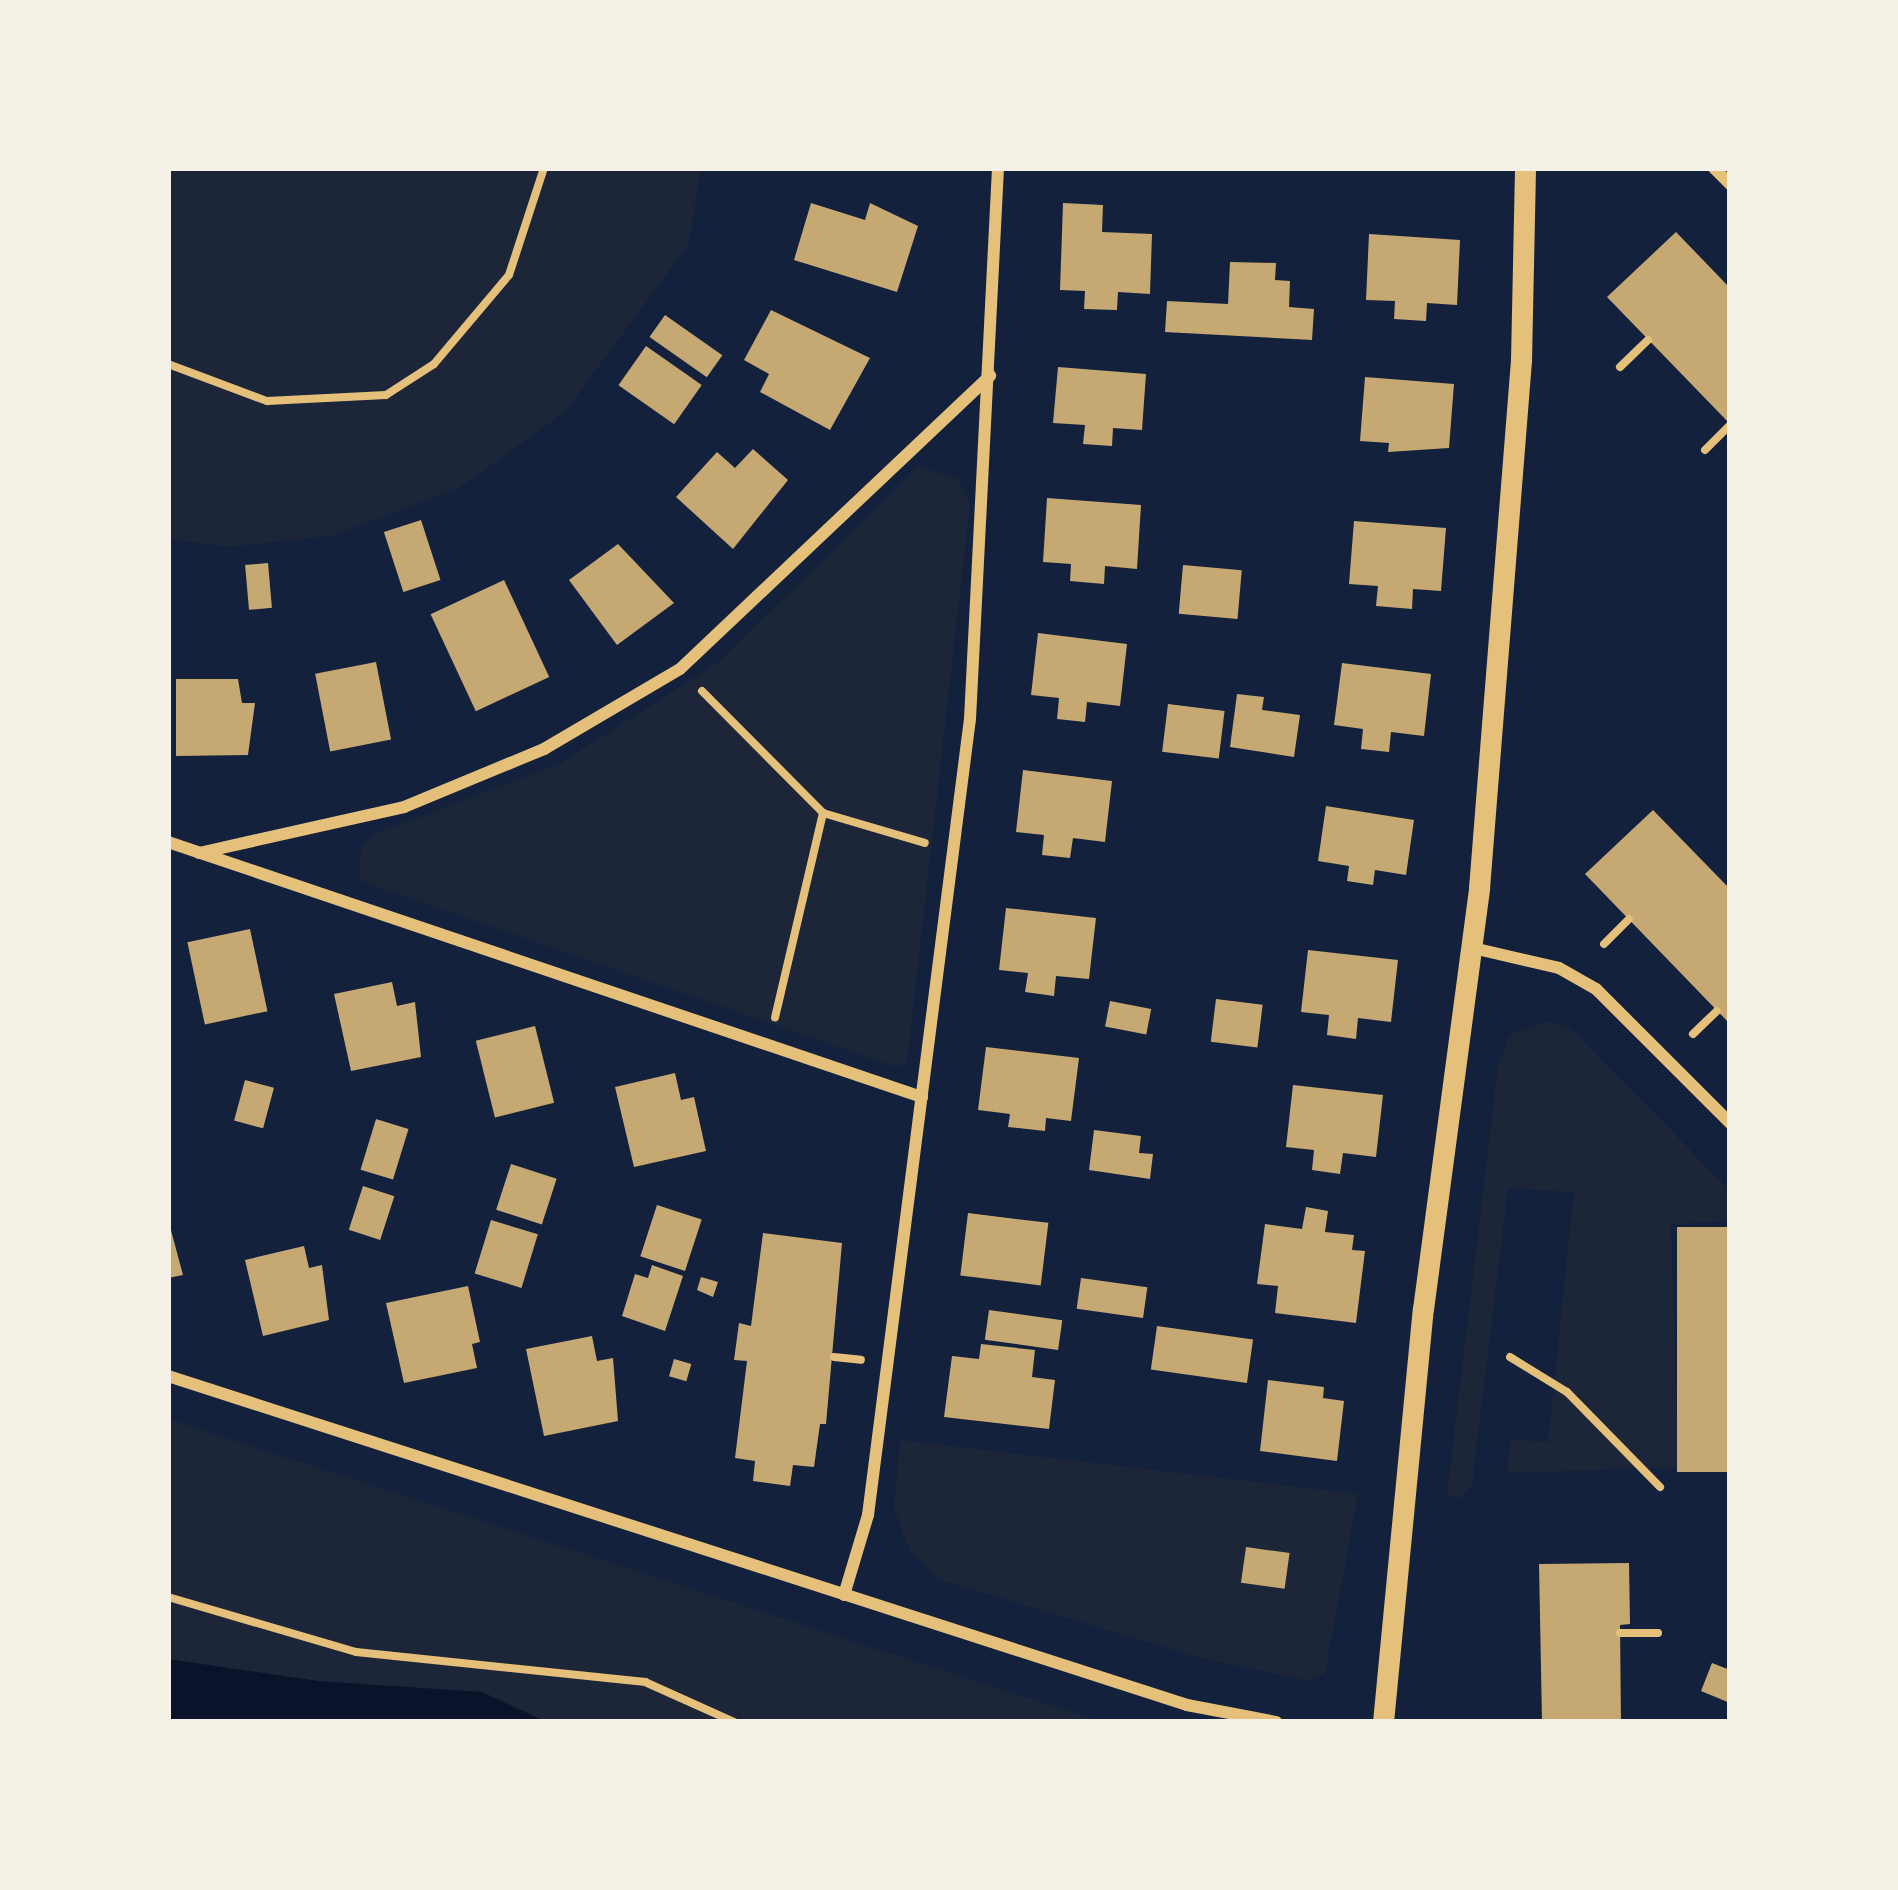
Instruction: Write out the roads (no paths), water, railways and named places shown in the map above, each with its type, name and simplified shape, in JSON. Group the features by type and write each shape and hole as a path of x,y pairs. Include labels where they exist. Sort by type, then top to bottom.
{"street":[{"path":"844,1595 868,1515 970,719 998,168"},
{"path":"1383,1722 1423,1309 1473,948 1521,360 1525,168"},
{"path":"1714,168 1730,184"},
{"path":"199,853 404,807 544,749 680,669 990,376"},
{"path":"168,842 922,1096"},
{"path":"1473,948 1559,968 1596,989 1730,1124"},
{"path":"168,1376 1187,1706 1276,1722"}]}
